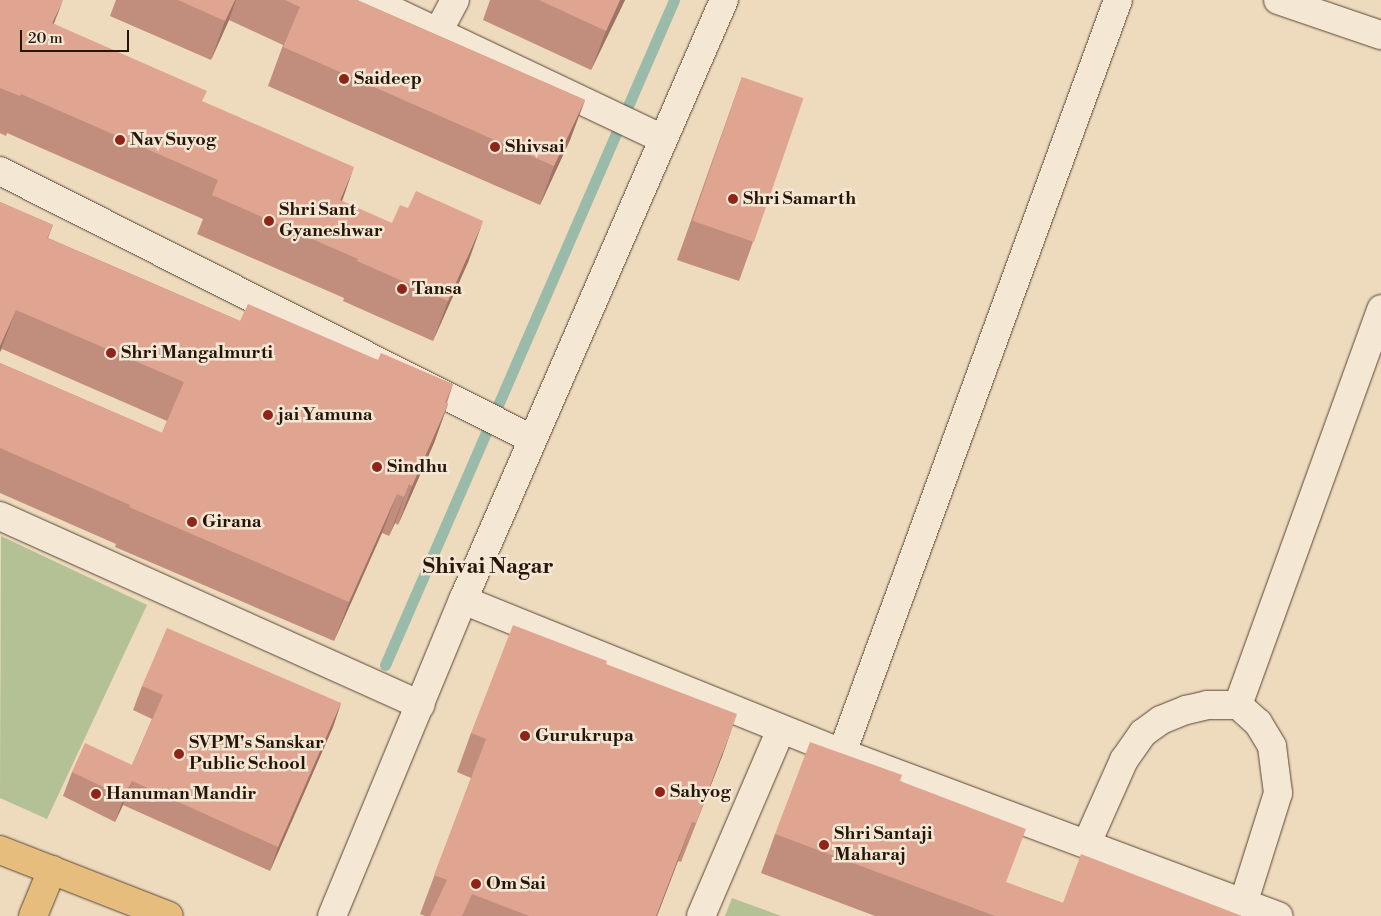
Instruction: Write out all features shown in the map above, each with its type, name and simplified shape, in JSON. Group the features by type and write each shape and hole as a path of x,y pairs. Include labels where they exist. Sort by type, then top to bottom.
{"main road":[{"path":"0,850 169,916"},
{"path":"33,916 52,870"}],"street":[{"path":"370,0 663,139"},
{"path":"438,32 455,0"},
{"path":"332,916 463,600 724,0"},
{"path":"842,753 1118,0"},
{"path":"1278,0 1381,35"},
{"path":"0,171 532,439"},
{"path":"1238,705 1381,309"},
{"path":"0,516 420,705"},
{"path":"463,600 781,730 1244,901 1279,916"},
{"path":"1087,843 1124,760 1143,733 1161,720 1186,710 1207,705 1238,705 1258,723 1272,746 1277,772 1278,793 1244,901"},
{"path":"701,916 781,730"}],"green space":[{"path":"1,536 147,605 47,819 0,798"},
{"path":"732,898 781,916 725,916"}],"building":[{"path":"0,0 63,0 52,23 207,91 202,101 354,167 340,200 392,223 400,205 408,208 416,191 483,221 448,301 212,195 218,180 21,94 20,96 0,88"},
{"path":"178,0 235,0 225,21"},
{"path":"285,0 357,0 585,100 554,166 283,47 300,7"},
{"path":"539,0 620,0 606,31"},
{"name":"Shri Samarth","path":"742,77 803,98 754,242 693,221"},
{"path":"0,202 53,225 47,238 240,321 248,304 378,360 381,353 453,384 445,402 448,404 412,486 409,484 404,497 397,494 349,602 129,507 130,505 0,448 0,363 162,433 184,382 16,310 0,346"},
{"path":"513,625 607,661 606,664 737,714 696,823 692,822 656,916 529,916 472,894 462,916 430,916 447,880 434,875 486,739 471,733"},
{"path":"167,628 341,703 278,847 132,781 124,797 72,772 85,743 132,765 163,695 142,686"},
{"path":"810,742 902,775 900,781 1026,829 1006,882 1063,903 1081,854 1242,916 995,916 775,834"}],"waterway":[{"path":"385,665 674,0"}],"place":[{"name":"Saideep","path":"344,79"},
{"name":"Nav Suyog","path":"120,140"},
{"name":"Shivsai","path":"495,147"},
{"name":"Shri Samarth","path":"733,199"},
{"name":"Shri Sant Gyaneshwar","path":"269,221"},
{"name":"Tansa","path":"402,289"},
{"name":"Shri Mangalmurti","path":"111,353"},
{"name":"jai Yamuna","path":"268,415"},
{"name":"Sindhu","path":"377,467"},
{"name":"Girana","path":"192,522"},
{"name":"Gurukrupa","path":"525,736"},
{"name":"SVPM's Sanskar Public School","path":"179,754"},
{"name":"Sahyog","path":"660,792"},
{"name":"Hanuman Mandir","path":"96,794"},
{"name":"Shri Santaji Maharaj","path":"824,845"},
{"name":"Om Sai","path":"476,884"}],"district":[{"name":"Shivai Nagar","path":"488,567"}]}
